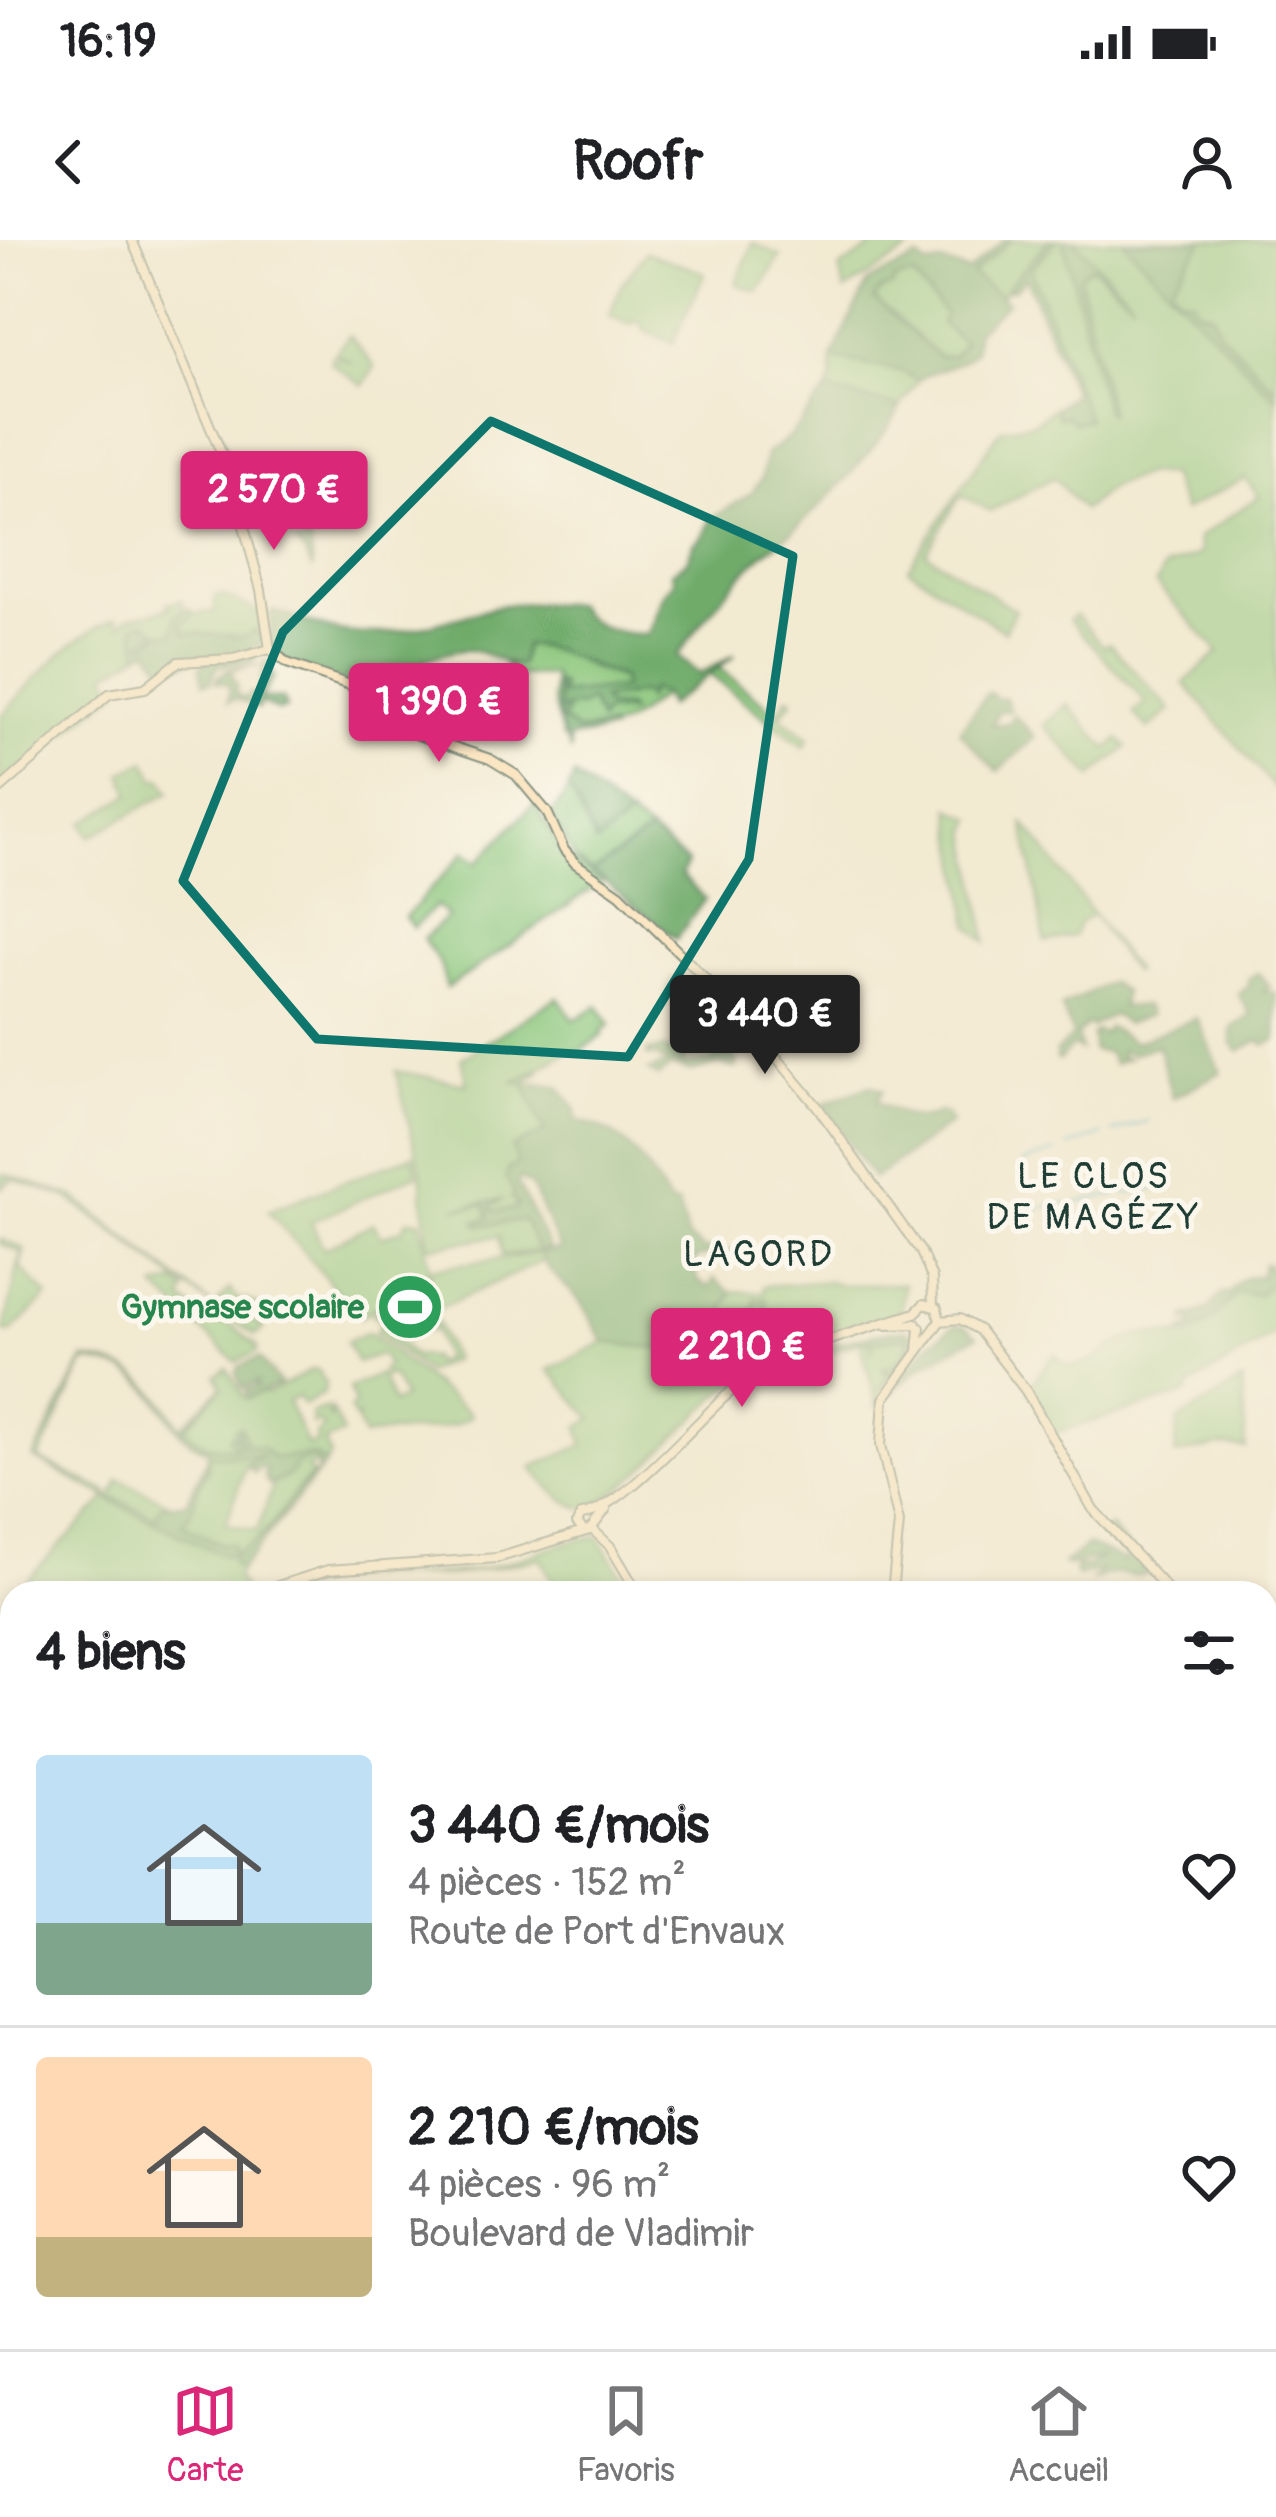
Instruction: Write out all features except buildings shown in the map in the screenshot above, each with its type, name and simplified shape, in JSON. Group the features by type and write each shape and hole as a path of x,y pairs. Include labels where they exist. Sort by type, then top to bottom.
{"street":[{"path":"133,240 230,474 261,590 270,649 287,663 361,688 418,735 490,759 516,775 547,812 571,858 674,943 752,1027 836,1131 921,1252 929,1271 934,1310 923,1328 920,1346 888,1388 880,1425 899,1523 893,1581"},
{"path":"0,789 109,694 145,688 178,662 233,659 270,649"},
{"path":"294,1581 328,1570 475,1562 549,1541 588,1523 752,1376 798,1351 934,1310 974,1324 1026,1391 1093,1509 1161,1581"},
{"path":"915,1312 923,1328"},
{"path":"869,1327 923,1328"},
{"path":"588,1523 610,1546 631,1581"}],"highlighted area":[{"path":"491,421 793,556 749,859 628,1057 317,1039 183,881 283,632"}],"green space":[{"path":"866,240 899,240 908,251 845,291 839,269 870,249"},
{"path":"1004,240 1011,240 972,275 1008,302 976,332 975,351 968,357 918,381 902,371 832,358 868,282 918,258 927,266 945,263 968,272","holes":["913,276 945,314 941,323 964,342 953,356 939,357 874,299 893,286 894,280"]},
{"path":"1006,240 1276,240 1276,790 1184,683 1219,652 1156,584 1164,568 1200,554 1198,538 1259,497 1245,478 1183,511 1169,475 1146,474 1112,486 1083,510 1054,477 991,511 961,495 926,553 1015,610 1004,631 908,568 1001,429 1033,423 1073,394 1027,274 999,296 969,273"},
{"path":"1049,240 1057,240 1031,269 1088,419 1074,423 1067,416 1058,417 1054,409 1073,393 1026,278 1013,290 1006,289"},
{"path":"1063,240 1074,240 1133,302 1092,266 1079,276 1110,415 1105,409"},
{"path":"1204,240 1171,285 1180,297 1193,299 1198,309 1212,313 1219,331 1276,389 1276,399 1123,241"},
{"path":"753,243 781,256 758,292 736,284"},
{"path":"646,252 705,273 673,343 634,320 632,325 609,316 621,285"},
{"path":"912,276 945,314 942,324 964,342 953,356 940,357 874,298 893,280"},
{"path":"349,335 375,367 363,386 331,363 339,357 352,362 336,353 329,360"},
{"path":"832,358 903,371 918,381 900,407 827,391"},
{"path":"827,391 900,407 851,473 738,579 677,656 699,674 735,655 668,706 663,695 651,689 646,699 644,693 602,699 609,707 627,707 630,712 605,712 600,721 590,700 562,709 567,713 562,720 577,731 609,727 611,731 573,737 571,752 560,726 556,683 562,685 560,694 623,688 621,677 561,653 525,645 520,665 464,650 367,676 361,689 287,663 270,644 272,611 362,634 419,628 523,604 575,604 588,619 607,628 648,634 664,592 674,582 672,572 686,562 711,519 752,493 762,477 766,453 792,434"},
{"path":"219,432 240,486 274,478 276,487 304,484 313,570 294,542 306,542 300,492 283,494 277,521 271,483 258,486 249,508 245,507 245,496 239,489"},
{"path":"216,596 263,614 262,633 254,631 244,637 184,632 182,624 192,613 214,612"},
{"path":"182,600 184,610 173,634 145,645 134,625 139,654 106,674 119,690 0,786 0,717 40,674 99,626 117,618 120,626 127,618 170,608 167,603"},
{"path":"187,608 192,615 182,624 184,632 244,637 254,631 262,633 264,643 250,649 252,660 218,666 210,682 204,683 200,667 209,662 197,659 165,670 149,649 139,654 134,625 145,622 159,632 142,642 145,645 163,632 173,634 176,615"},
{"path":"1075,615 1104,647 1109,643 1171,710 1148,729 1133,713 1146,702 1069,620"},
{"path":"524,645 550,646 592,668 663,694 618,727 563,739 553,701 553,675 516,676 505,666 520,664"},
{"path":"267,660 274,677 261,698 283,699 286,708 278,711 260,702 258,708 236,699 228,702 230,689 226,683 215,682 219,677 234,668 258,664 230,671 236,695 259,694"},
{"path":"717,667 777,713 788,696 793,700 780,716 809,738 804,747 708,673"},
{"path":"988,692 1005,698 1010,711 999,711 992,725 1008,723 1014,715 1035,737 998,772 959,731"},
{"path":"1067,704 1108,749 1119,739 1127,747 1092,777 1044,725"},
{"path":"146,761 156,780 162,778 170,792 90,837 83,823 131,794 122,773"},
{"path":"574,776 629,817 597,844 569,789"},
{"path":"569,789 596,844 629,817 650,832 593,872 575,859 552,815"},
{"path":"535,803 564,855 602,882 447,988 440,964 423,939 448,917 436,905 413,928 405,917 465,852 477,863"},
{"path":"951,808 974,819 969,831 987,942 970,926"},
{"path":"1024,824 1031,831 1135,971 1093,915 1079,923 1074,936 1045,942"},
{"path":"650,832 687,863 681,875 705,899 676,939 593,872"},
{"path":"1258,973 1269,986 1263,991 1276,993 1276,1040 1265,1045 1260,1040 1239,1051 1232,1044 1232,1028 1251,1015 1238,994"},
{"path":"1110,982 1124,992 1121,1007 1145,1006 1150,1015 1125,1024 1113,1014 1091,1027 1087,1024 1077,1036 1081,1051 1072,1046 1056,1060 1056,1052 1073,1035 1061,1007"},
{"path":"558,997 574,1020 598,1006 610,1025 579,1052 570,1051 516,1081 524,1083 545,1132 513,1148 518,1163 515,1209 492,1212 492,1204 500,1203 484,1204 489,1218 476,1221 480,1226 525,1220 538,1251 502,1255 499,1236 428,1247 421,1173 396,1071 467,1084 461,1059"},
{"path":"1197,1018 1221,1072 1172,1098 1158,1045 1132,1054 1121,1050 1120,1057 1127,1058 1113,1064 1108,1053 1093,1051 1092,1034 1103,1034 1108,1027 1135,1042"},
{"path":"725,1031 734,1049 735,1068 719,1064 692,1072 671,1066 659,1077 649,1071 667,1063 647,1056 647,1051 665,1048 680,1056 681,1047 694,1048 683,1060 685,1065 712,1061 717,1053 716,1045 710,1044 714,1033"},
{"path":"539,1068 524,1083 559,1086 576,1110 577,1121 608,1131 643,1162 669,1203 678,1205 688,1238 703,1249 730,1252 733,1258 725,1262 716,1254 695,1258 697,1280 709,1288 714,1279 731,1292 723,1314 754,1309 755,1300 766,1299 767,1316 717,1328 718,1356 604,1342 578,1299 543,1261 540,1253 560,1250 531,1186 521,1179 517,1182 549,1249 538,1251 524,1220 480,1226 476,1222 489,1218 486,1205 455,1208 504,1199 492,1205 492,1211 515,1209 518,1204 511,1198 514,1193 506,1179 508,1169 518,1163 512,1148 545,1132 524,1084 514,1082"},
{"path":"870,1085 883,1090 876,1102 915,1118 939,1112 951,1123 873,1179 823,1104"},
{"path":"413,1155 417,1174 311,1222 324,1249 373,1223 382,1237 403,1229 407,1220 420,1220 430,1269 360,1317 268,1211"},
{"path":"4,1174 73,1196 214,1307 68,1198 13,1179 0,1189"},
{"path":"0,1239 25,1249 20,1267 48,1296 10,1333 4,1331 21,1252 0,1244"},
{"path":"540,1253 543,1261 433,1311 453,1360 426,1372 376,1332 380,1324 413,1355 431,1357 435,1363 444,1359 435,1330 427,1331 435,1328 431,1319 422,1326 413,1324 408,1340 385,1323 403,1315 406,1321 424,1315 416,1296 399,1298 402,1313 381,1322 372,1314 429,1277 434,1268"},
{"path":"1267,1263 1276,1281 1258,1295 1238,1292 1204,1326 1178,1335 1194,1324 1186,1322 1186,1317 1208,1310 1242,1280 1260,1277"},
{"path":"831,1281 838,1285 904,1284 901,1313 816,1340 756,1368 718,1396 629,1481 589,1509 564,1500 532,1467 584,1445 579,1427 593,1419 549,1370 604,1342 717,1356 717,1328 767,1316 755,1300 755,1309 722,1314 733,1291 763,1293 764,1286"},
{"path":"1276,1281 1276,1333 1191,1386 1187,1394 1054,1433 1028,1388 1055,1354 1066,1365 1076,1365 1136,1336 1190,1335 1246,1283"},
{"path":"175,1282 186,1291 182,1300 201,1315 215,1314 217,1322 228,1323 257,1346 257,1352 236,1362 156,1288"},
{"path":"230,1289 241,1302 245,1299 260,1306 249,1311 253,1322 264,1327 256,1336 214,1307"},
{"path":"955,1325 977,1336 920,1367 891,1393 928,1345"},
{"path":"905,1329 914,1336 912,1352 883,1387 889,1375 882,1369 900,1357 907,1337 871,1344 871,1340 860,1341 769,1376 816,1350"},
{"path":"368,1332 471,1416 447,1427 364,1437 356,1419 360,1416 354,1418 350,1410 355,1403 349,1388 380,1374 393,1403 404,1398 392,1375 386,1377 382,1369 388,1365 381,1354 357,1363 346,1342"},
{"path":"907,1333 912,1344 882,1386 878,1408 860,1341"},
{"path":"259,1358 280,1384 248,1398 246,1391 257,1387 257,1382 243,1388 236,1373"},
{"path":"84,1359 117,1366 142,1380 181,1427 222,1387 184,1430 205,1445 236,1448 229,1438 233,1434 243,1448 235,1429 239,1427 249,1446 262,1447 273,1458 318,1455 269,1485 266,1470 261,1467 254,1473 247,1465 261,1456 208,1456 132,1376 85,1362 39,1459 106,1491 106,1497 33,1458"},
{"path":"227,1368 245,1399 267,1394 314,1369 319,1371 324,1393 303,1405 298,1396 288,1402 307,1446 317,1442 315,1435 324,1428 320,1422 312,1424 311,1413 328,1408 329,1419 332,1410 343,1434 325,1442 330,1456 325,1464 316,1461 308,1468 312,1476 271,1527 235,1555 233,1564 241,1569 238,1581 25,1581 111,1499 119,1479 173,1505 156,1517 227,1556 222,1544 182,1525 196,1484 208,1470 208,1456 262,1456 247,1462 226,1524 257,1531 274,1483 287,1477 272,1458 248,1446 242,1428 235,1430 244,1447 236,1448 204,1443 183,1430 222,1388 216,1376"},
{"path":"1242,1381 1246,1448 1221,1446 1175,1455 1178,1421"},
{"path":"321,1459 325,1464 241,1569 232,1564 234,1554 222,1555 111,1501 117,1499 156,1517 160,1506 186,1502 206,1461 208,1469 182,1525 221,1544 232,1543 235,1553 260,1537 318,1472 315,1461"},
{"path":"1110,1527 1150,1571 1093,1581 1101,1570 1078,1577 1076,1566 1087,1567 1103,1557 1063,1564 1088,1545 1125,1561 1129,1557 1106,1530"},
{"path":"598,1536 626,1581 552,1581 541,1558 457,1575 364,1577 471,1571"}],"waterway":[{"path":"1113,1132 1148,1121"},
{"path":"1068,1147 1102,1135"},
{"path":"1022,1163 1056,1152"},
{"path":"1125,1194 1162,1188"},
{"path":"1078,1202 1116,1195"},
{"path":"1031,1209 1068,1203"},
{"path":"495,2349 512,2349"}],"place":[{"name":"Gymnase scolaire","path":"410,1307"}],"district":[{"name":"LE CLOS DE MAGÉZY","path":"1094,1196"},
{"name":"LAGORD","path":"759,1254"}]}
